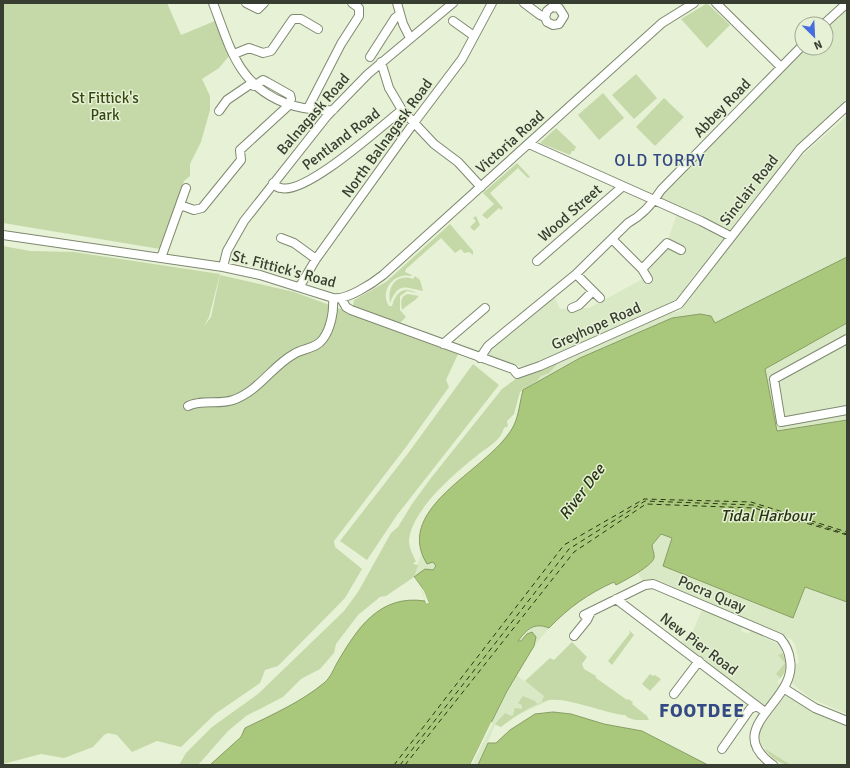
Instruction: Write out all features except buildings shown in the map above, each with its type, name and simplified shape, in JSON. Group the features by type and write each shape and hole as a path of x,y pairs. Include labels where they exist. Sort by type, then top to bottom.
{"street":[{"path":"246,3 258,8 264,3"},
{"path":"397,3 399,15 410,38"},
{"name":"Balnagask Road","path":"223,267 227,251 244,220 333,110 364,77 454,3"},
{"name":"North Balnagask Road","path":"300,286 316,259 413,124 462,59 492,3"},
{"path":"524,3 545,17"},
{"name":"Victoria Road","path":"337,298 368,286 383,275 662,23 694,3"},
{"path":"716,3 781,67"},
{"path":"833,16 847,3"},
{"path":"215,4 242,72 253,84 267,96 289,104 308,108 333,110"},
{"path":"308,108 341,44 359,16 359,8 353,4"},
{"path":"370,57 395,18 399,15"},
{"path":"234,54 249,48 263,53 271,51 293,19 301,19 318,29"},
{"path":"453,21 474,36"},
{"name":"Abbey Road","path":"480,358 488,346 576,274 628,223 634,220 654,201 661,190 794,54"},
{"path":"381,62 389,88 402,110 413,124 434,144 458,162 481,187"},
{"path":"180,205 194,210 202,208 241,160 240,150 289,104 291,99 290,95 263,80 253,84 227,100 219,111"},
{"name":"Sinclair Road","path":"684,300 730,236 800,149 847,106"},
{"name":"Pentland Road","path":"273,183 281,189 313,180 402,110"},
{"path":"529,144 730,236"},
{"name":"Wood Street","path":"537,261 622,187"},
{"path":"161,258 186,188"},
{"name":"St. Fittick's Road","path":"3,235 223,267 260,275 337,298 351,310 513,369 517,374"},
{"path":"281,238 294,243 316,259"},
{"path":"612,239 642,269 648,279"},
{"path":"642,269 667,243 681,250"},
{"path":"576,274 600,298"},
{"path":"572,308 579,305 593,291"},
{"path":"188,406 197,403 226,402 236,399 251,390 292,354 319,344 328,328 337,298"},
{"name":"Greyhope Road","path":"517,374 540,366 673,308 684,300"},
{"path":"443,344 485,308"},
{"path":"847,339 774,379 781,422 847,410"},
{"name":"Pocra Quay","path":"574,636 587,620 587,613 645,585 653,584 776,636 787,646 790,660 789,678 785,689"},
{"name":"New Pier Road","path":"616,599 765,712"},
{"path":"674,694 699,661"},
{"path":"773,765 760,755 754,740 755,732 765,712 785,689 815,708 847,721"},
{"path":"722,749 750,709 757,706"}],"shaded area":[{"path":"847,3 847,102 784,162 688,283 678,300 526,368 485,355 488,350 553,294 560,309 589,308 643,279 667,243 678,211 654,201 794,56 834,56 834,16"},
{"path":"847,116 847,714 810,698 792,683 795,664 799,663 795,644 791,639 657,581 649,579 643,582 638,572 616,585 614,582 602,587 577,602 549,628 534,646 516,675 550,700 513,717 501,727 495,725 478,765 210,765 241,737 245,728 301,699 324,683 332,675 360,626 370,617 381,610 401,602 416,600 425,601 420,587 412,578 421,555 420,537 426,518 441,498 493,452 514,426 523,390 539,371 661,316 680,311 738,233 754,217 797,160"},
{"path":"702,610 742,627 741,631 749,634 750,631 780,645 786,665 785,673 777,682 825,715 847,725 847,765 791,765 763,747 756,747 765,712 677,645 693,631"}],"green space":[{"name":"St Fittick's Park","path":"3,3 167,3 181,35 215,21 229,56 219,68 202,79 210,96 210,110 201,142 190,164 190,176 184,181 160,249 3,223"},
{"path":"706,4 709,5 730,25 707,48 681,19"},
{"path":"636,74 657,98 634,119 612,95"},
{"path":"603,93 624,118 599,140 578,115"},
{"path":"664,98 684,117 655,146 636,127"},
{"path":"556,128 576,147 570,155 540,143"},
{"path":"517,163 530,177 528,178 518,168 490,193 503,208 501,210 499,208 487,219 482,215 494,204 483,193"},
{"path":"476,216 480,225 474,231 470,227 476,221 473,218"},
{"path":"450,224 473,251 473,255 469,252 464,253 461,249 455,253 441,238 406,269 405,272 412,275 411,276 399,277 394,280 387,289 386,294 386,300 389,306 392,306 398,294 404,290 417,293 407,291 400,296 400,310 406,317 400,323 353,306 354,300 386,282"},
{"path":"3,246 30,251 74,252 220,274 209,317 204,326 211,317 220,275 294,292 459,352 446,380 449,387 406,447 334,541 335,547 362,569 345,598 278,666 265,670 260,683 215,714 181,747 157,741 132,752 117,735 108,733 104,735 93,747 64,758 41,754 3,764"},
{"path":"415,276 420,280 423,291 407,288 400,289 396,291 390,303 389,297 391,287 394,283 402,278 413,279"},
{"path":"408,294 419,296 402,310 402,298"},
{"path":"558,363 549,373 541,376 537,381 520,392 514,414 507,421 508,426 504,428 500,436 494,443 447,481 426,505 412,529 409,541 411,551 416,561 413,564 418,565 414,577 386,596 380,597 358,615 336,644 334,653 320,669 301,679 283,697 246,716 228,731 198,765 179,765 186,753 212,727 258,694 344,611 358,592 391,533 398,527 412,504 431,478 502,389 517,378"},
{"path":"473,364 499,385 397,515 367,560 340,541 409,452"},
{"path":"629,630 634,635 612,665 608,661 630,633"},
{"path":"572,642 587,657 582,664 584,669 596,676 596,678 627,700 628,699 633,702 632,704 647,716 649,720 633,719 625,715 566,701 549,700 541,703 544,696 525,681 550,658 554,660"},
{"path":"783,653 786,666 783,675 780,678 776,674 785,663 778,655"},
{"path":"650,674 661,679 650,691 642,684"},
{"path":"523,696 535,701 537,704 517,715 501,727 495,724 505,713 511,716 513,715 515,708 522,709 522,705 518,703"},
{"path":"764,748 791,765 783,764 776,760"}],"water":[{"path":"847,257 847,323 765,369 777,431 847,420 847,602 805,587 793,618 663,566 672,538 661,534 652,545 654,558 643,569 616,585 614,582 587,596 549,628 544,626 535,626 521,637 518,641 521,641 527,634 532,632 536,637 534,646 507,691 470,765 210,765 241,737 245,728 296,702 324,683 330,676 353,638 371,617 382,609 395,603 409,600 425,601 426,604 429,603 421,586 414,577 425,569 433,570 436,566 433,562 427,564 420,543 423,524 433,506 503,441 516,421 523,390 580,358 672,318 700,314 711,316 715,323"},
{"path":"553,712 571,714 604,724 642,731 708,765 478,765 488,743 496,743 510,730 535,714"}],"pier":[{"path":"414,577 424,591 429,603 426,604 423,592 412,578"},
{"path":"491,722 493,723 472,765 470,765"}],"ferry route":[{"path":"394,765 564,545 644,499 751,502 847,532"},
{"path":"400,765 569,549 645,501 753,505 847,534"},
{"path":"405,765 574,552 646,504 754,508 847,535"}],"district":[{"name":"OLD TORRY","path":"660,160"},
{"name":"FOOTDEE","path":"702,711"}],"water label":[{"name":"River Dee","path":"582,492"},
{"name":"Tidal Harbour","path":"767,516"}]}
